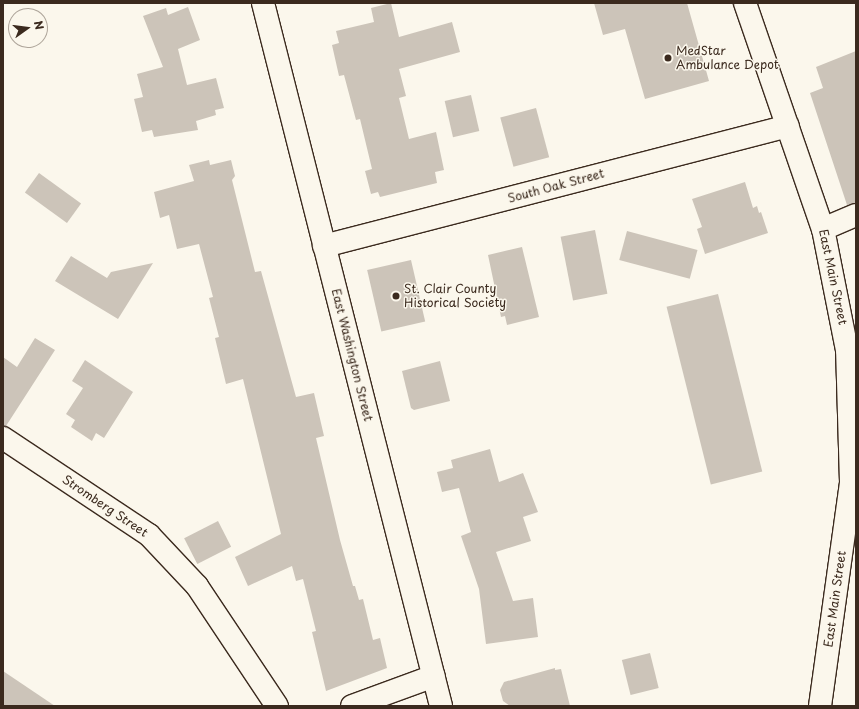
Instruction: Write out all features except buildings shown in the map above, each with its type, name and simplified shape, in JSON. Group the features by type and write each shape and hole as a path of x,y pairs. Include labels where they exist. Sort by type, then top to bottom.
{"main road":[{"name":"East Washington Street","path":"263,3 441,706"},
{"name":"East Main Street","path":"745,3 823,229 847,350 851,482 820,706"},
{"name":"South Oak Street","path":"324,246 788,126"},
{"path":"823,229 856,215"},
{"name":"Stromberg Street","path":"3,438 149,535 197,586 277,706"},
{"path":"354,706 434,676"}],"place":[{"name":"MedStar Ambulance Depot","path":"668,58"},
{"name":"St. Clair County Historical Society","path":"396,296"}]}
